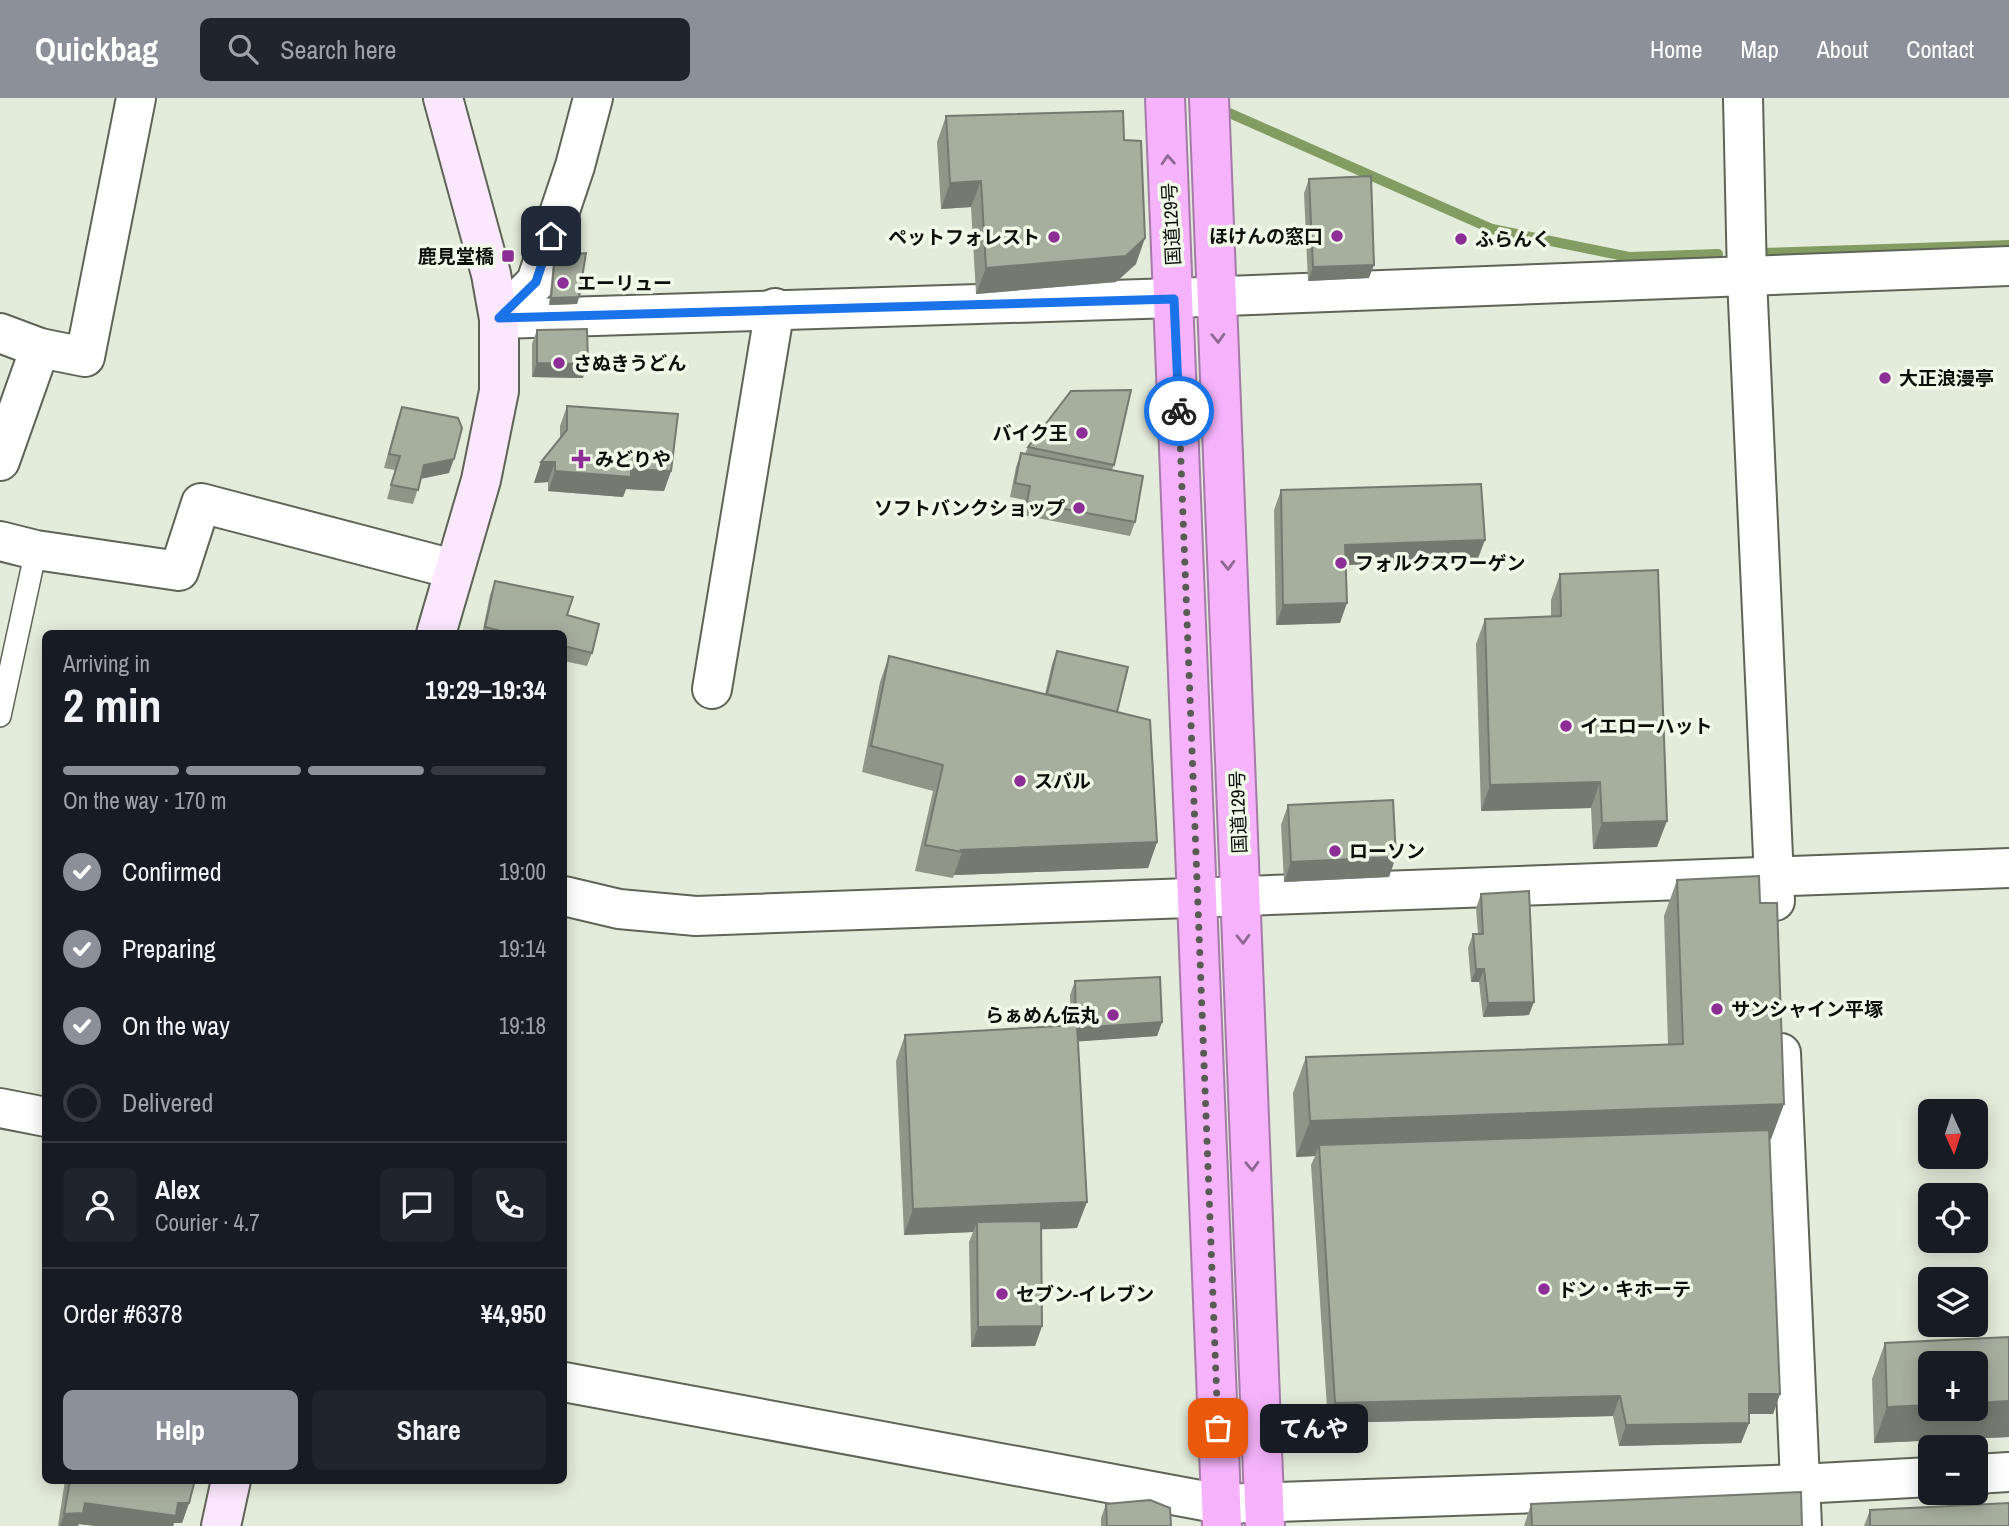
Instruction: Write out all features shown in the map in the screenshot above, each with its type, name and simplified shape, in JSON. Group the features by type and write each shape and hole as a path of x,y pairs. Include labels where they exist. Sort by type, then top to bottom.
{"highway":[{"name":"国道129号","path":"1165,102 1222,1515"},
{"name":"国道129号","path":"1210,110 1265,1514"}],"street":[{"path":"0,333 40,348 85,357 136,98"},
{"path":"437,630 481,480 499,391 499,318 491,274 443,98"},
{"path":"499,318 536,282 575,166 593,98"},
{"path":"1743,98 1747,278 1776,930"},
{"path":"499,318 775,308 1174,299 2009,266"},
{"path":"712,689 775,308"},
{"path":"0,461 40,348"},
{"path":"18,546 178,571 201,503 453,569"},
{"path":"567,897 619,909 696,916 2009,867"},
{"path":"1780,1013 1802,1526"},
{"path":"0,1108 42,1116"},
{"path":"567,1383 1222,1515 1918,1478"},
{"path":"1988,1473 2009,1472"},
{"path":"221,1526 229,1484"}],"lane":[{"path":"0,716 18,546"}],"building":[{"name":"ペットフォレスト","path":"1123,111 1124,140 1141,141 1145,238 1126,256 986,268 981,181 950,183 946,116"},
{"name":"ほけんの窓口","path":"1371,176 1374,265 1313,267 1309,179"},
{"path":"586,253 579,297 551,298 555,256"},
{"path":"587,329 588,364 537,363 537,330"},
{"name":"バイク王","path":"1131,390 1114,465 1028,447 1071,391"},
{"path":"567,406 678,414 671,471 631,469 631,477 555,471 555,462 541,462 567,430"},
{"path":"402,407 458,418 462,428 454,459 424,465 418,490 391,485 400,456 389,454"},
{"name":"ソフトバンクショップ","path":"1021,453 1143,476 1135,522 1027,502 1030,486 1015,483"},
{"name":"フォルクスワーゲン","path":"1481,484 1485,540 1345,545 1347,603 1283,605 1281,490"},
{"name":"イエローハット","path":"1658,570 1667,821 1602,823 1600,782 1490,785 1485,619 1561,616 1560,574"},
{"path":"495,581 573,597 567,615 599,624 592,653 567,647 567,630 497,630 485,627"},
{"path":"1057,651 1128,667 1117,712 1047,694"},
{"name":"スバル","path":"889,656 1150,720 1157,842 961,850 962,852 925,845 943,765 871,746"},
{"name":"ローソン","path":"1393,800 1396,857 1291,862 1288,805"},
{"path":"1759,876 1760,903 1777,903 1784,1104 1310,1121 1306,1057 1683,1044 1677,880"},
{"path":"1529,891 1534,1002 1488,1003 1484,969 1476,969 1473,934 1483,934 1481,894"},
{"name":"らぁめん伝丸","path":"1160,977 1162,1022 1078,1028 1076,1025 1075,981"},
{"path":"1077,1025 1087,1202 913,1209 905,1035"},
{"name":"ドン・キホーテ","path":"1769,1130 1780,1394 1749,1394 1749,1423 1626,1425 1620,1396 1335,1403 1319,1145"},
{"name":"セブン-イレブン","path":"1041,1221 1042,1326 978,1327 977,1222"},
{"path":"2009,1337 2009,1401 1988,1402 1988,1351 1918,1351 1918,1406 1887,1407 1885,1343"},
{"path":"69,1484 194,1484 189,1503 178,1503 176,1516 85,1503 83,1513 64,1514"},
{"path":"1801,1492 1802,1526 1532,1526 1531,1504"},
{"path":"1150,1500 1170,1508 1171,1526 1107,1526 1106,1504"},
{"path":"2009,1503 2009,1526 1870,1526 1870,1510"}],"waterway":[{"path":"1218,108 1492,229 1629,257 1718,254"},
{"path":"1763,253 2009,245"}],"way so far":[{"path":"1179,411 1218,1428"}],"place":[{"name":"ほけんの窓口","path":"1337,236"},
{"name":"ペットフォレスト","path":"1054,237"},
{"name":"ふらんく","path":"1461,239"},
{"name":"鹿見堂橋","path":"508,256"},
{"name":"エーリュー","path":"563,283"},
{"name":"さぬきうどん","path":"559,363"},
{"name":"大正浪漫亭","path":"1885,378"},
{"name":"バイク王","path":"1082,433"},
{"name":"みどりや","path":"581,459"},
{"name":"ソフトバンクショップ","path":"1079,508"},
{"name":"フォルクスワーゲン","path":"1341,563"},
{"name":"イエローハット","path":"1566,726"},
{"name":"スバル","path":"1020,781"},
{"name":"ローソン","path":"1335,851"},
{"name":"サンシャイン平塚","path":"1717,1009"},
{"name":"らぁめん伝丸","path":"1113,1015"},
{"name":"ドン・キホーテ","path":"1544,1289"},
{"name":"セブン-イレブン","path":"1002,1294"},
{"name":"てんや","path":"1218,1428"}],"route":[{"path":"551,236 536,282 499,318 775,308 1174,299 1179,411"}]}
